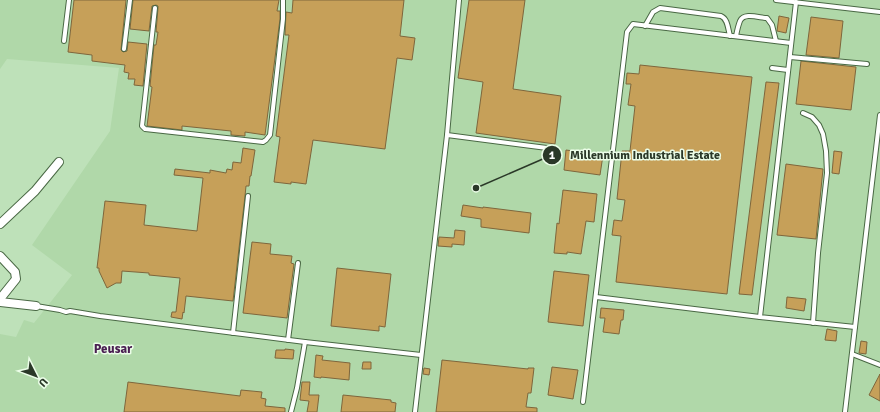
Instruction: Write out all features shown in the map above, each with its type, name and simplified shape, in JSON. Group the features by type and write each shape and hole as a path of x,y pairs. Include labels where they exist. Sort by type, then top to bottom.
{"street":[{"path":"0,224 35,191 59,162"},
{"path":"0,256 15,272 16,279 0,300 36,306"}],"lane":[{"path":"64,41 69,0"},
{"path":"124,48 130,0"},
{"path":"155,8 142,126 145,129 262,142 270,135 284,0"},
{"path":"415,412 447,135 459,0"},
{"path":"776,0 880,12"},
{"path":"760,317 796,2"},
{"path":"645,26 653,12 660,8 722,16 726,19 730,36"},
{"path":"736,36 740,20 746,16 767,18 772,24 776,41"},
{"path":"583,402 627,32 633,24 791,43"},
{"path":"790,57 867,64"},
{"path":"772,68 788,70"},
{"path":"803,113 812,117 819,125 824,134 826,151 827,173 818,253 813,323"},
{"path":"846,412 880,115"},
{"path":"447,135 546,148"},
{"path":"233,333 248,196"},
{"path":"288,340 298,263"},
{"path":"596,297 855,327"},
{"path":"36,306 66,312 77,312 288,340 422,355"},
{"path":"291,412 305,342"},
{"path":"852,354 880,365"}],"shaded area":[{"path":"0,0 880,0 880,412 0,412 0,334 16,337 24,320 34,323 72,275 32,245 110,131 119,68 7,59 0,69"}],"building":[{"path":"74,0 126,0 121,50 123,52 127,51 128,42 147,44 143,86 134,85 135,79 128,79 129,73 124,72 125,65 92,61 92,55 68,52"},
{"path":"133,0 279,0 277,11 280,11 280,19 265,135 245,132 245,136 231,135 231,131 182,126 182,130 147,126 152,87 150,86 154,45 156,45 158,32 156,32 158,6 152,6 149,31 130,29"},
{"path":"293,0 404,0 400,36 415,38 412,60 397,58 385,149 313,140 306,184 274,182 280,137 276,136 289,35 285,35 286,12 292,13"},
{"path":"469,0 525,0 513,89 561,96 555,144 476,133 483,82 458,78"},
{"path":"779,16 789,18 786,33 777,31"},
{"path":"811,17 843,21 839,58 806,55"},
{"path":"801,61 856,67 851,110 796,104"},
{"path":"640,65 752,77 727,294 616,282 621,236 612,235 614,220 622,221 625,200 617,199 622,151 630,151 635,106 628,105 631,84 626,84 627,73 639,74"},
{"path":"766,82 779,83 752,295 739,294"},
{"path":"243,148 255,150 249,186 246,186 233,301 186,296 182,319 171,317 172,312 176,312 180,278 149,275 149,273 122,271 121,283 116,283 107,288 99,268 97,268 105,201 146,205 144,225 197,231 203,178 174,175 175,169 210,173 210,170 226,173 227,169 232,170 233,162 241,163"},
{"path":"566,150 603,155 600,175 564,170"},
{"path":"834,151 842,152 839,174 832,173"},
{"path":"786,164 823,169 816,239 777,235"},
{"path":"563,190 597,194 594,222 586,221 581,254 567,252 567,254 554,253 557,223 559,224"},
{"path":"463,205 531,213 529,233 481,227 481,219 461,216"},
{"path":"455,230 465,231 464,245 452,244 452,247 438,246 439,237 454,238"},
{"path":"252,242 271,244 270,254 292,256 291,263 294,264 287,318 243,313"},
{"path":"337,268 391,274 385,327 379,326 379,331 331,326"},
{"path":"554,271 589,275 583,326 548,322"},
{"path":"787,297 806,299 804,311 786,308"},
{"path":"601,308 624,310 619,334 603,332 605,318 600,318"},
{"path":"827,329 837,331 836,341 825,340"},
{"path":"861,341 867,342 866,354 859,353"},
{"path":"276,350 294,350 293,359 275,358"},
{"path":"316,355 323,356 322,360 350,363 349,380 314,377"},
{"path":"442,360 528,369 534,368 531,393 528,393 526,407 537,408 537,412 436,412"},
{"path":"363,362 371,362 371,369 362,369"},
{"path":"552,367 578,370 573,399 548,395"},
{"path":"424,368 430,369 429,375 423,374"},
{"path":"880,374 880,401 869,395"},
{"path":"128,382 240,396 241,390 262,392 261,398 266,399 265,406 285,408 285,412 124,412"},
{"path":"302,382 310,382 309,395 319,395 317,412 307,412 309,401 300,400"},
{"path":"343,395 391,400 391,402 396,403 395,412 341,412"}],"place":[{"name":"Millennium Industrial Estate","path":"476,188"}],"district":[{"name":"Peusar","path":"113,349"}]}
